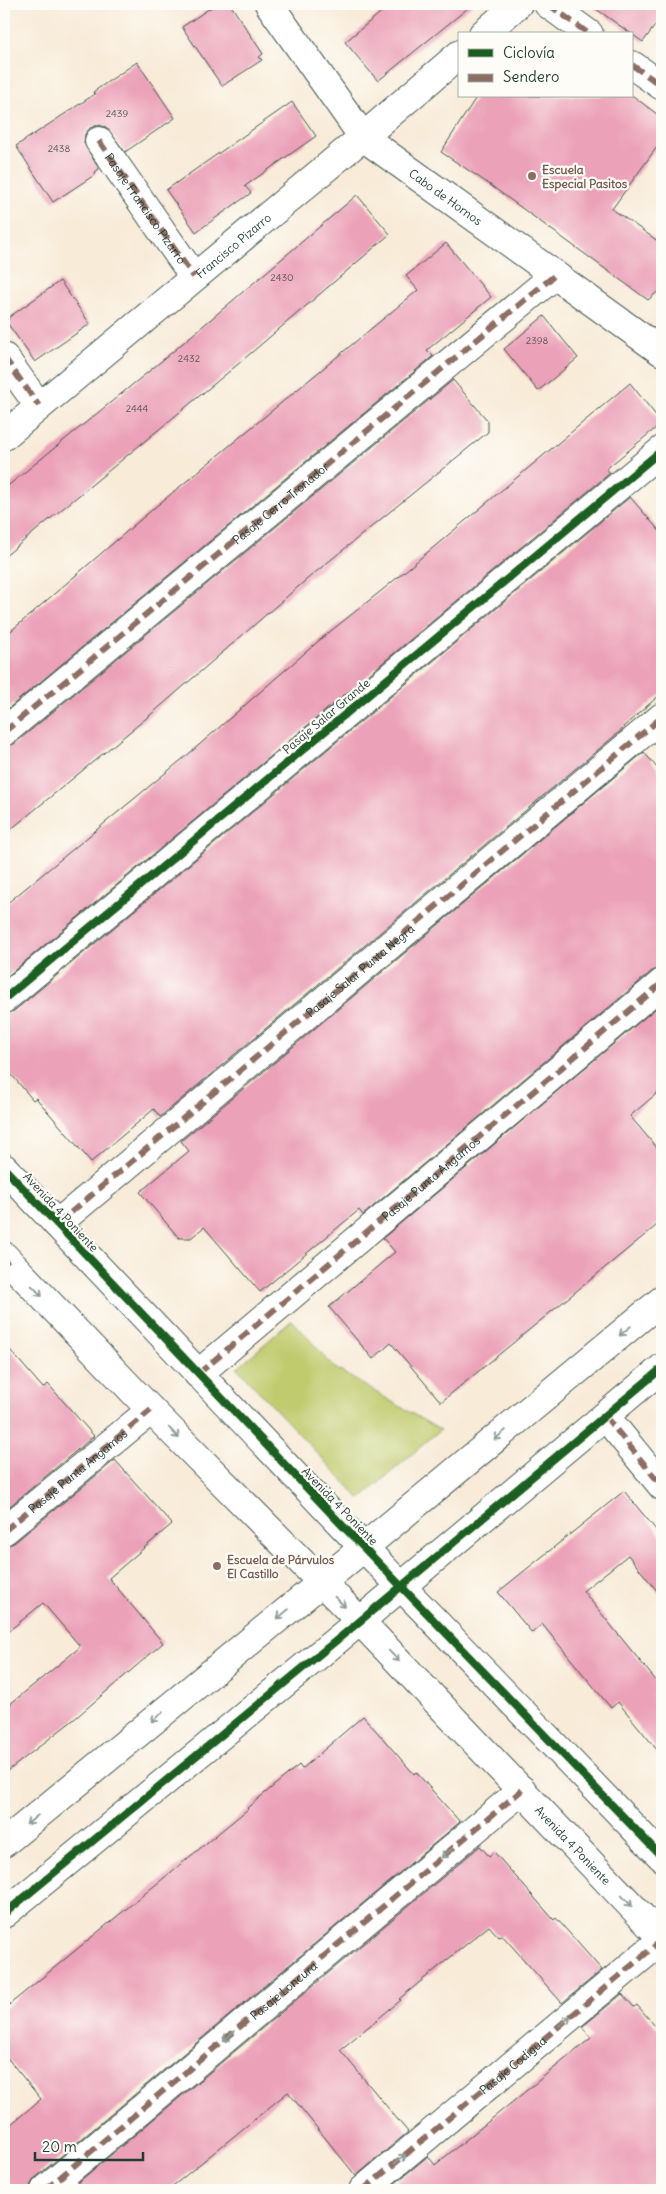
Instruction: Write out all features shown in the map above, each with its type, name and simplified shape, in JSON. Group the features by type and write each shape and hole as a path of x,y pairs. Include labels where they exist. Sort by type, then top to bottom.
{"street":[{"name":"Cabo de Hornos","path":"269,4 362,138 662,352"},
{"path":"485,32 518,4"},
{"path":"548,4 586,32"},
{"name":"Francisco Pizarro","path":"4,436 458,56"},
{"path":"634,66 662,86"},
{"name":"Pasaje Francisco Pizarro","path":"99,141 194,277"},
{"name":"Pasaje Cerro Tronador","path":"4,732 555,275"},
{"path":"4,357 38,406"},
{"name":"Pasaje Salar Grande","path":"4,999 662,450"},
{"name":"Pasaje Salar Punta Negra","path":"57,1224 662,717"},
{"name":"Pasaje Punta Angamos","path":"198,1374 662,983"},
{"name":"Avenida 4 Poniente","path":"4,1168 198,1374 662,1857"},
{"name":"Avenida 4 Poniente","path":"5,1260 360,1621 662,1939"},
{"path":"4,1844 662,1300"},
{"path":"4,1914 360,1621 662,1368"},
{"name":"Pasaje Punta Angamos","path":"4,1532 151,1410"},
{"path":"605,1416 662,1486"},
{"name":"Pasaje Loncura","path":"45,2190 522,1790"},
{"name":"Pasaje Codigua","path":"363,2190 662,1939"}],"green space":[{"path":"292,1320 335,1368 440,1430 360,1499 237,1368"}],"building":[{"path":"216,4 230,4 263,54 259,57 262,60 222,86 182,27"},
{"path":"391,4 473,4 378,81 345,42"},
{"path":"589,4 662,4 662,16 643,42 634,36 634,32 629,32"},
{"path":"137,62 175,118 125,152 106,127 98,125 90,128 85,134 84,143 99,169 95,172 96,174 53,202 16,146 95,94 93,92"},
{"path":"634,97 662,118 662,140 612,209 662,244 662,288 648,300 486,182 441,152 476,98"},
{"path":"292,102 316,136 245,186 251,193 196,232 166,190"},
{"path":"357,195 390,234 237,365 4,557 4,489 164,359"},
{"path":"446,243 491,297 427,350 433,356 4,712 4,637 154,508 418,290 406,276"},
{"path":"60,281 90,324 35,362 5,320"},
{"path":"544,316 578,358 538,391 504,349"},
{"path":"453,380 488,421 488,432 306,580 155,711 4,835 4,747 14,744"},
{"path":"630,383 662,423 606,469 610,473 4,979 4,906 191,752 322,638 386,587"},
{"path":"630,497 662,534 662,693 624,728 160,1117 154,1109 91,1162 36,1098 33,1100 4,1066 4,1014 14,1011"},
{"path":"644,752 662,774 662,968 652,971 363,1215 359,1210 260,1292 204,1227 191,1238 179,1238 140,1192 189,1151 181,1141"},
{"path":"662,1003 662,1089 630,1116 662,1154 662,1221 441,1402 391,1343 373,1359 329,1307 395,1252 383,1238"},
{"path":"4,1343 43,1388 48,1384 94,1436 4,1511"},
{"path":"115,1460 172,1524 109,1578 163,1643 72,1721 4,1774 4,1709 79,1648 79,1645 43,1603 4,1635 4,1546 14,1543"},
{"path":"624,1491 662,1537 662,1597 628,1555 583,1591 662,1688 662,1756 618,1702 611,1708 542,1624 532,1633 498,1592"},
{"path":"363,1716 414,1774 416,1772 460,1822 35,2178 30,2190 15,2190 4,2177 4,2130 41,2099 4,2054 4,2009 299,1765 302,1769"},
{"path":"480,1846 489,1856 494,1852 554,1920 556,1918 602,1970 562,2003 502,1935 499,1937 489,1926 399,1999 401,2000 340,2050 408,2132 356,2176 288,2092 168,2190 69,2190"},
{"path":"622,1994 634,2007 637,2005 662,2034 662,2182 652,2190 387,2190 428,2156 435,2165 591,2038 582,2027"}],"marked path":[{"path":"548,4 586,32"},
{"path":"634,66 662,86"},
{"path":"99,141 194,277"},
{"path":"4,732 555,275"},
{"path":"4,357 39,406"},
{"path":"57,1224 662,717"},
{"path":"198,1374 662,983"},
{"path":"4,1264 8,1260"},
{"path":"4,1531 151,1410"},
{"path":"605,1416 662,1486"},
{"path":"45,2190 522,1790"},
{"path":"363,2190 662,1940"}],"cycle path":[{"path":"4,999 662,450"},
{"path":"4,1168 341,1524 662,1857"},
{"path":"4,1914 360,1621 662,1368"}],"place":[{"name":"Escuela Especial Pasitos","path":"532,176"},
{"name":"Escuela de Párvulos El Castillo","path":"217,1566"}]}
